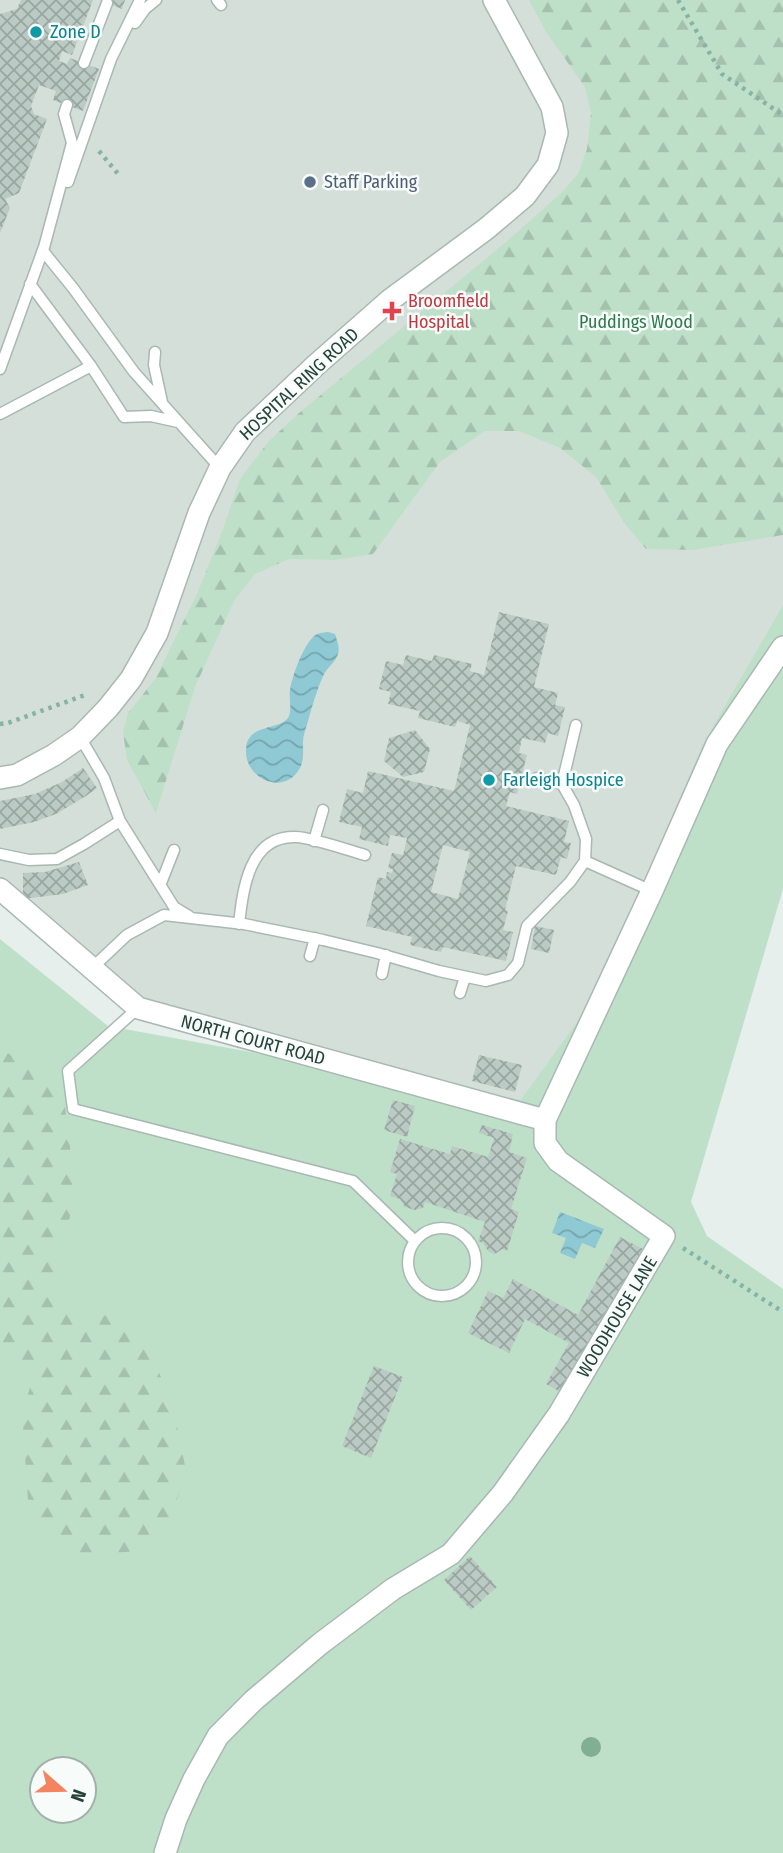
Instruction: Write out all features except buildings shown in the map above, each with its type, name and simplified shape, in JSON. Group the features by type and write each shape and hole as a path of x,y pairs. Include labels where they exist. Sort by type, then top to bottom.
{"street":[{"name":"HOSPITAL RING ROAD","path":"0,778 17,775 80,737 131,679 157,633 199,513 219,468 245,432 390,300 526,196 548,165 557,133 552,107 494,0"},
{"path":"545,1120 718,744 783,647"},
{"name":"NORTH COURT ROAD","path":"0,889 138,1008 545,1120"},
{"name":"WOODHOUSE LANE","path":"166,1853 176,1819 194,1779 218,1737 254,1700 320,1644 393,1589 451,1554 503,1493 559,1414 664,1236 558,1161 545,1143 545,1120"}],"lane":[{"path":"0,369 111,59 140,0"},
{"path":"111,59 145,9 156,0"},
{"path":"83,63 107,3"},
{"path":"43,251 72,143 64,114 67,105"},
{"path":"43,251 134,372 219,468"},
{"path":"30,284 91,366 124,417 151,416 180,422"},
{"path":"155,352 154,365 162,405"},
{"path":"0,414 91,366"},
{"path":"92,968 127,935 164,915 239,923 315,938 486,981 508,975 518,963 527,926 570,882 585,860 586,839 574,805 562,784 576,725"},
{"path":"80,737 104,778 120,821 174,907 191,918"},
{"path":"537,778 562,784"},
{"path":"314,841 323,810"},
{"path":"0,854 29,860 57,859 120,821"},
{"path":"239,923 246,883 253,863 265,846 284,838 297,837 365,855"},
{"path":"161,883 174,850"},
{"path":"585,860 652,891"},
{"path":"310,956 315,938"},
{"path":"382,974 386,956"},
{"path":"460,993 465,977"},
{"path":"138,1008 68,1071 73,1109 353,1181 415,1241"},
{"path":"434,1229 455,1230 464,1236 471,1244 477,1265 467,1286 447,1296 425,1292 410,1274 408,1262 415,1241 434,1229"}],"path":[{"path":"678,0 722,74 783,115"},
{"path":"85,135 119,174"},
{"path":"0,724 90,693 108,708"},
{"path":"664,1236 783,1312"}],"shaded area":[{"name":"Broomfield Hospital","path":"0,0 783,0 783,621 667,828 593,1000 557,1058 520,1101 378,1063 293,1045 142,1002 0,879"}],"green space":[{"name":"Puddings Wood","path":"529,0 783,0 783,535 693,550 646,549 624,523 596,477 560,448 519,431 485,431 440,462 373,554 335,560 289,559 255,574 234,601 195,687 156,813 127,760 123,732 128,713 155,679 197,594 240,479 269,441 299,413 506,242 560,194 578,174 587,149 591,113 585,87 546,32"},
{"path":"783,605 783,889 691,1202 707,1236 783,1289 783,1853 0,1853 0,939 108,1026 520,1101 593,1000 704,742"},
{"path":"0,1049 62,1082 76,1196 46,1297 139,1326 173,1405 187,1476 164,1529 133,1551 80,1559 29,1515 22,1413 32,1381 0,1362"}],"water":[{"path":"328,632 335,634 339,652 323,676 315,698 304,737 300,768 293,777 285,781 266,781 251,769 247,760 248,740 260,730 282,723 288,718 291,684 300,659 312,638"},
{"path":"560,1212 604,1229 595,1248 582,1243 575,1259 560,1253 566,1238 552,1233"}],"place":[{"name":"Zone D","path":"36,32"},
{"name":"Staff Parking","path":"310,182"},
{"name":"Broomfield Hospital","path":"392,311"},
{"name":"Farleigh Hospice","path":"489,780"}]}
